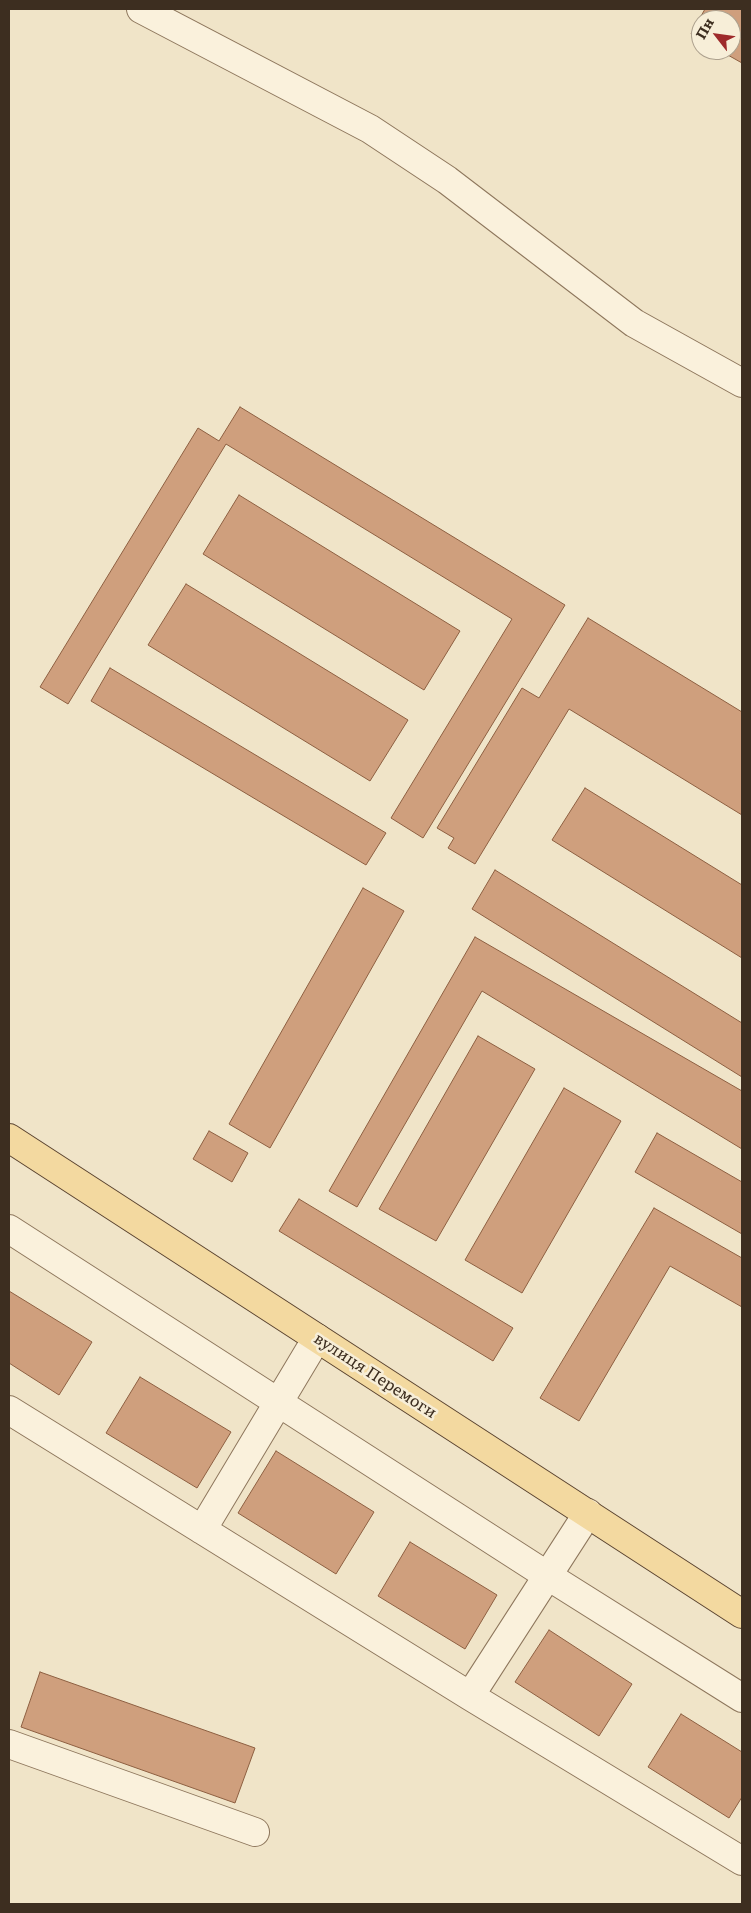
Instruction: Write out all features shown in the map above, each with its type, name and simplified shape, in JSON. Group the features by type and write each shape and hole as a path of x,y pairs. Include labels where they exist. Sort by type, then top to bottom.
{"main road":[{"name":"вулиця Перемоги","path":"9,1138 742,1614"}],"street":[{"path":"141,9 370,129 446,180 634,323 742,383"},
{"path":"9,1229 548,1576 742,1698"},
{"path":"202,1530 317,1338"},
{"path":"9,1410 470,1696 742,1861"},
{"path":"470,1696 588,1513"},
{"path":"9,1744 255,1832"}],"building":[{"path":"742,9 742,63 737,60 741,60 741,10 704,10"},
{"path":"240,407 565,605 423,838 391,818 512,619 226,444 68,704 40,687 198,428 219,441"},
{"path":"239,495 460,631 424,690 203,554"},
{"path":"186,584 408,720 370,781 148,645"},
{"path":"588,618 742,712 742,815 569,709 475,864 448,848 454,838 437,828 522,688 539,698"},
{"path":"110,668 386,833 366,865 91,701"},
{"path":"585,788 742,885 742,958 552,840"},
{"path":"495,870 742,1023 742,1077 472,909"},
{"path":"363,888 404,911 270,1148 229,1124"},
{"path":"475,937 742,1091 742,1149 482,991 357,1207 329,1191"},
{"path":"478,1036 535,1069 436,1241 379,1209"},
{"path":"564,1088 621,1121 522,1293 465,1260"},
{"path":"209,1131 248,1153 232,1182 193,1159"},
{"path":"657,1133 742,1182 742,1234 635,1172"},
{"path":"299,1199 513,1328 493,1361 279,1231"},
{"path":"654,1208 742,1258 742,1307 670,1266 579,1421 540,1398"},
{"path":"9,1291 92,1342 59,1395 9,1363"},
{"path":"140,1377 231,1432 197,1488 106,1433"},
{"path":"276,1451 374,1512 336,1574 238,1513"},
{"path":"410,1542 497,1595 465,1649 378,1596"},
{"path":"549,1630 632,1684 599,1736 515,1682"},
{"path":"40,1672 255,1748 235,1803 21,1727"},
{"path":"681,1714 742,1752 742,1797 729,1818 648,1767"}]}
